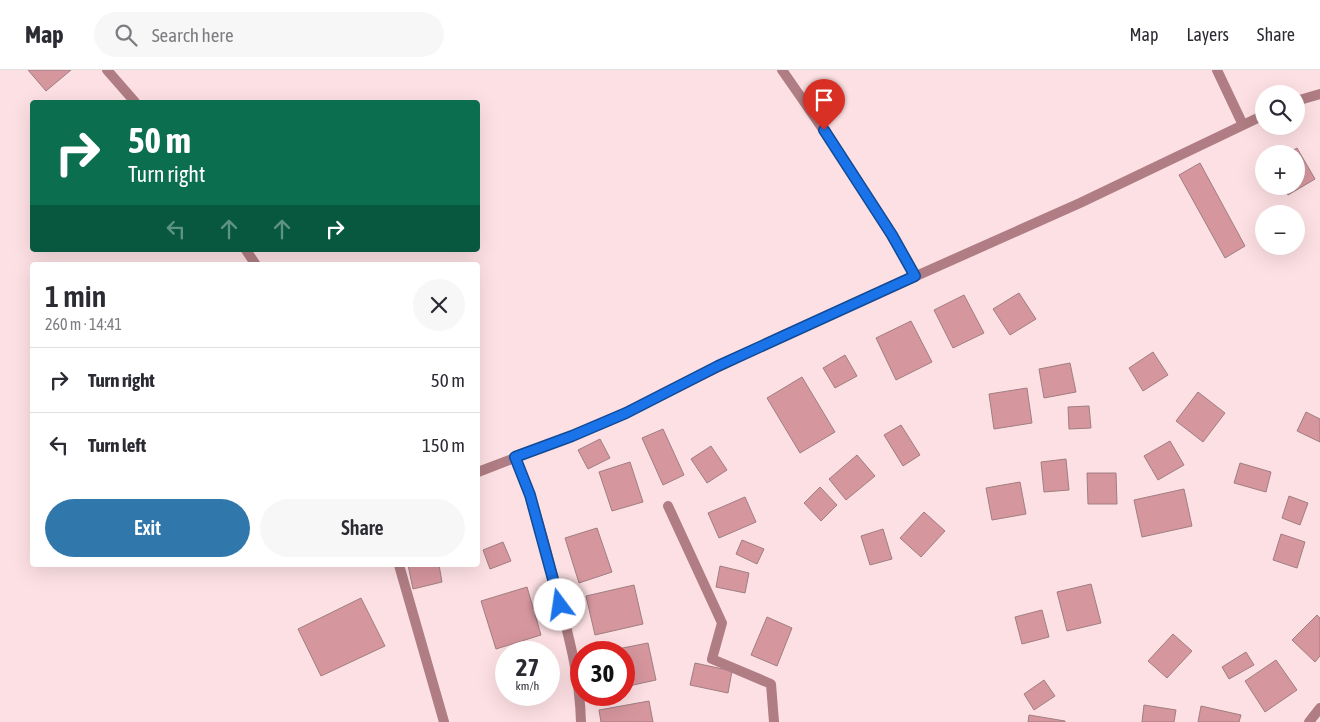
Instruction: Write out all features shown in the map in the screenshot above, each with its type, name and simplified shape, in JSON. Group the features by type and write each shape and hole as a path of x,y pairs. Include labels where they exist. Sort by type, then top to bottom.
{"street":[{"path":"107,70 133,100"},
{"path":"782,70 892,235 915,276"},
{"path":"1217,70 1243,125"},
{"path":"1305,98 1320,94"},
{"path":"480,471 626,413 718,366 1080,203 1255,119"},
{"path":"515,457 533,504 570,640 580,699 581,722"},
{"path":"668,506 722,623 712,659 771,684 774,722"},
{"path":"400,567 444,722"},
{"path":"1309,722 1320,708"}],"building":[{"path":"28,70 71,70 46,91"},
{"path":"1305,162 1315,179 1305,185"},
{"path":"1200,163 1245,246 1225,258 1179,175"},
{"path":"1019,293 1036,319 1010,335 993,309"},
{"path":"964,295 984,333 953,348 934,310"},
{"path":"911,321 932,362 896,380 876,338"},
{"path":"1153,352 1168,375 1143,391 1129,368"},
{"path":"845,355 857,376 835,388 823,368"},
{"path":"1070,363 1076,392 1044,398 1039,369"},
{"path":"802,377 835,432 800,453 767,398"},
{"path":"1027,388 1032,423 994,429 989,394"},
{"path":"1198,392 1225,413 1203,442 1176,421"},
{"path":"1089,406 1091,428 1069,429 1068,407"},
{"path":"1306,412 1320,419 1320,442 1297,431"},
{"path":"901,425 920,455 903,466 884,435"},
{"path":"663,429 684,475 663,485 642,438"},
{"path":"600,439 610,458 588,469 578,450"},
{"path":"1170,441 1184,465 1158,480 1144,456"},
{"path":"711,446 727,470 707,483 691,459"},
{"path":"857,455 875,476 846,500 829,479"},
{"path":"1066,459 1069,490 1044,492 1041,462"},
{"path":"630,462 643,502 612,511 599,472"},
{"path":"1240,463 1271,472 1266,492 1234,483"},
{"path":"1087,473 1116,473 1117,504 1088,504"},
{"path":"1020,482 1026,514 992,520 986,488"},
{"path":"820,487 837,505 821,521 804,503"},
{"path":"1184,489 1192,526 1142,537 1134,500"},
{"path":"1289,496 1308,503 1300,525 1282,518"},
{"path":"745,497 756,522 719,538 708,513"},
{"path":"924,512 945,531 921,557 900,538"},
{"path":"597,528 612,572 579,583 565,538"},
{"path":"883,529 892,559 870,565 861,536"},
{"path":"1281,534 1305,542 1297,568 1273,560"},
{"path":"742,540 764,549 757,564 736,554"},
{"path":"503,542 511,561 490,569 483,550"},
{"path":"720,566 749,573 745,593 716,587"},
{"path":"408,567 439,567 442,582 413,589"},
{"path":"1091,584 1101,623 1067,631 1057,592"},
{"path":"634,585 643,624 595,635 586,596"},
{"path":"527,587 541,635 522,641 495,641 495,646 481,601"},
{"path":"361,598 385,646 321,676 298,629"},
{"path":"1042,610 1049,637 1022,644 1015,617"},
{"path":"1317,615 1320,618 1320,656 1315,662 1292,640"},
{"path":"767,617 792,628 777,666 751,655"},
{"path":"1173,634 1192,651 1167,678 1148,661"},
{"path":"648,643 656,680 635,685 635,646"},
{"path":"1246,652 1254,665 1229,679 1222,667"},
{"path":"1276,660 1297,690 1265,712 1245,681"},
{"path":"695,663 732,671 728,693 690,685"},
{"path":"1044,680 1055,696 1034,710 1024,694"},
{"path":"649,701 653,722 601,722 599,710 621,706 635,706 635,704"},
{"path":"1144,705 1176,710 1174,722 1142,722"},
{"path":"1201,706 1241,715 1239,722 1198,722"},
{"path":"1029,715 1065,721 1065,722 1028,722"}],"route":[{"path":"560,605 530,495 515,457 626,413 718,366 915,276 892,235 824,130"}]}
